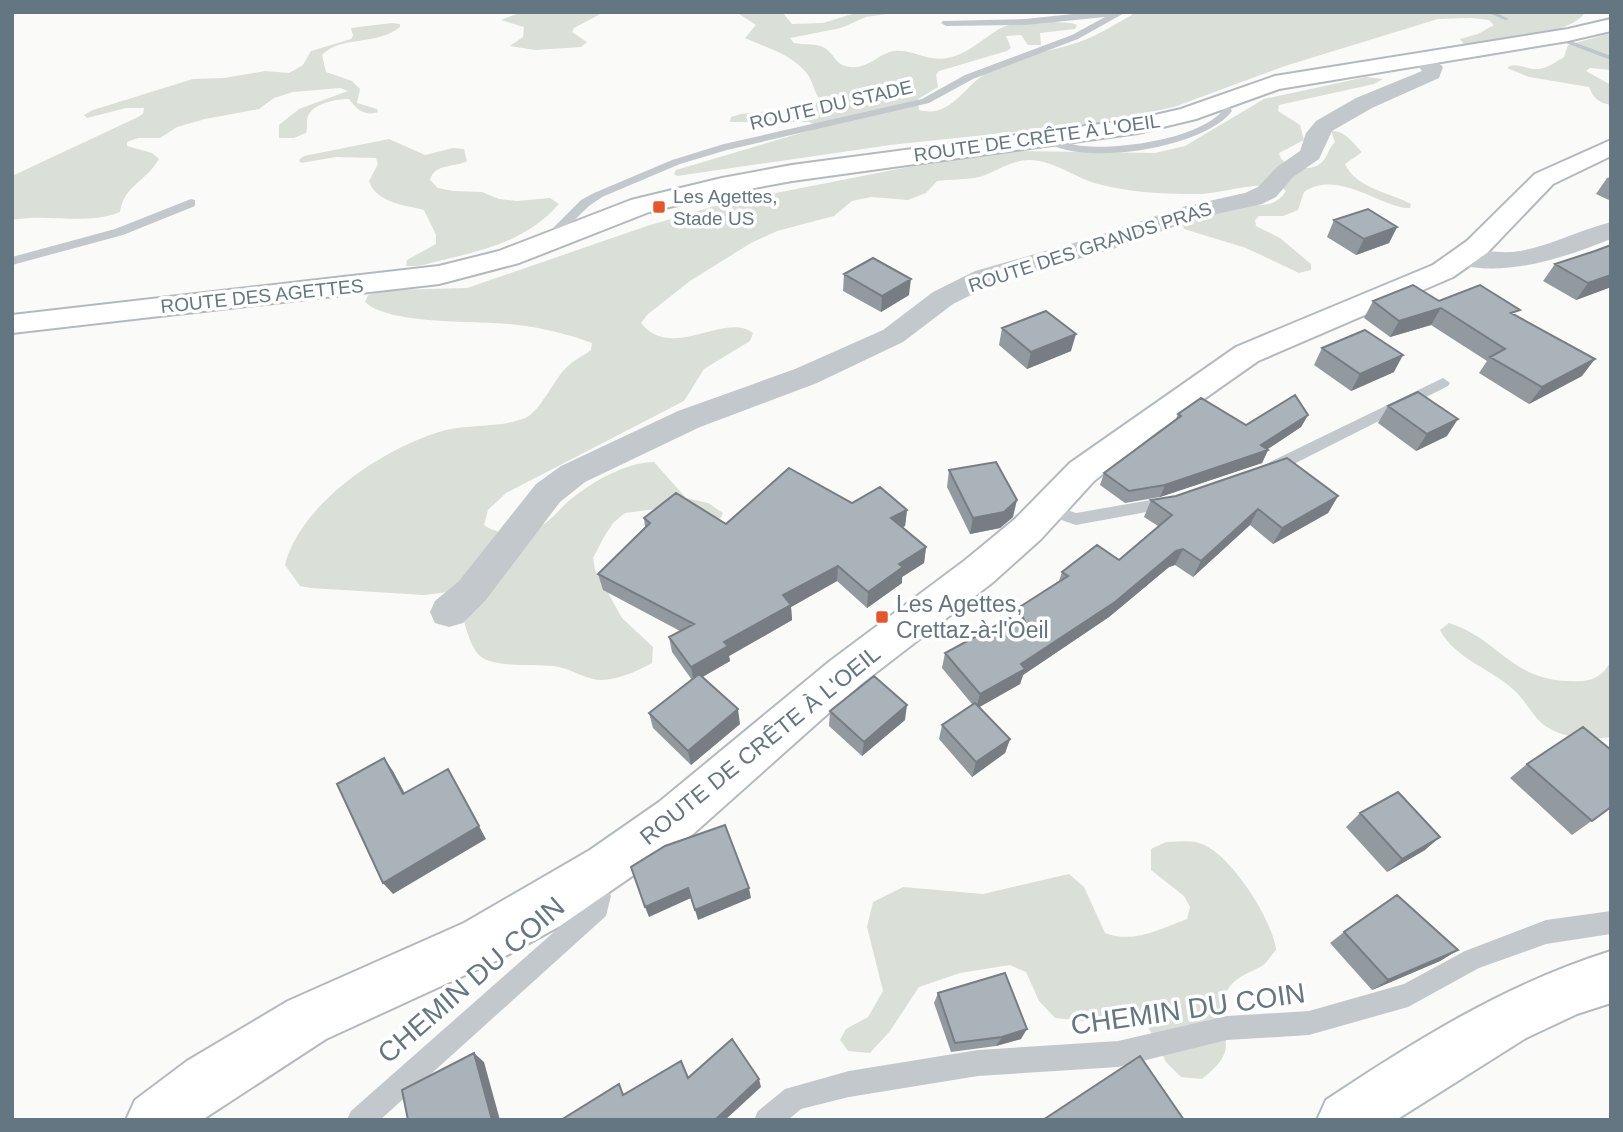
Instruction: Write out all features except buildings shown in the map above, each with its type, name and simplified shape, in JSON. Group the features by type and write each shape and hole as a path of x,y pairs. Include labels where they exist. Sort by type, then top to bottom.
{"street":[{"name":"ROUTE DE CRÊTE À L'OEIL","path":"509,257 640,206 722,186 792,173 1157,122 1276,83 1583,33 1611,25"},
{"name":"ROUTE DES GRANDS PRAS","path":"449,612 472,591 548,493 573,474 689,419 806,376 893,336 943,298 985,277 1104,243 1191,212 1253,199 1267,192 1285,172 1311,154 1317,133 1324,126 1364,103 1432,74 1433,66 1422,58"},
{"name":"ROUTE DE CRÊTE À L'OEIL","path":"155,1120 207,1081 297,1025 374,987 482,941 592,877 653,835 718,784 836,681 978,572 1098,458 1233,363 1290,334 1389,296 1463,258 1492,234 1544,179 1611,147"},
{"path":"1463,258 1483,263 1528,256 1569,246 1611,229"},
{"name":"ROUTE DES AGETTES","path":"12,324 426,278 509,257"},
{"path":"1346,1120 1398,1085 1511,1020 1565,993 1611,977"}],"lane":[{"path":"946,23 1025,22 1118,14"},
{"name":"ROUTE DU STADE","path":"564,235 559,228 584,203 643,174 724,147 925,102 974,75 1074,37 1118,14"},
{"path":"12,261 119,232 191,203"},
{"path":"1248,477 1284,464 1353,425 1443,383"},
{"path":"1047,509 1076,520 1162,506 1186,497"},
{"name":"CHEMIN DU COIN","path":"360,1120 598,908 600,896 592,877"},
{"name":"CHEMIN DU COIN","path":"767,1120 794,1098 849,1084 978,1063 1118,1054 1227,1028 1309,1023 1408,995 1473,960 1546,932 1611,922"}],"shaded area":[{"path":"522,12 604,12 574,28 572,32 587,42 581,47 535,50 510,46 523,37 524,27 501,20"},
{"path":"736,12 782,12 792,24 823,23 859,12 900,12 866,17 841,28 790,38 794,43 822,46 842,65 853,67 894,51 942,59 951,57 1009,25 1052,22 1077,25 1075,29 1040,33 1041,45 1028,45 1021,35 1006,36 1011,48 1007,51 939,71 936,75 938,87 918,99 919,110 930,111 947,106 992,69 1086,39 1132,15 1131,12 1585,12 1578,20 1548,32 1510,40 1464,44 1460,39 1478,34 1494,25 1489,20 1471,18 1438,19 1285,66 1174,107 1098,123 890,145 677,176 674,174 676,170 811,130 813,124 809,122 730,122 731,117 741,114 813,106 820,100 808,75 795,62 745,38 756,25"},
{"path":"400,24 400,27 381,37 339,45 322,55 326,72 352,81 360,89 357,103 377,109 378,112 364,112 349,99 332,101 311,112 307,118 306,133 294,138 279,138 279,125 299,109 348,91 340,88 293,92 274,98 259,109 177,127 160,138 138,138 127,142 127,146 152,153 159,159 131,189 120,212 94,218 12,220 12,176 136,118 143,114 144,108 126,108 87,118 84,115 93,110 193,79 224,78 265,71 289,73 303,65 311,51 351,39 351,28"},
{"path":"1611,33 1611,70 1590,68 1586,71 1611,85 1611,105 1597,99 1589,87 1529,77 1507,68 1514,65 1534,69 1545,67 1564,57 1568,45"},
{"path":"1366,77 1383,79 1374,84 1279,105 1278,111 1300,125 1304,140 1279,153 1281,159 1302,168 1318,165 1335,142 1331,131 1336,131 1362,152 1345,164 1350,172 1374,189 1411,204 1410,208 1399,207 1346,187 1318,186 1304,192 1298,210 1283,216 1259,216 1255,220 1256,226 1280,238 1311,264 1311,270 1299,273 1246,248 1184,229 1182,224 1201,212 1223,204 1273,203 1286,191 1279,187 1257,186 1205,194 1144,192 1094,183 1054,165 1029,160 1010,164 979,177 937,181 926,193 908,200 871,197 852,201 834,216 777,231 751,243 690,281 648,314 641,323 654,334 668,338 683,338 728,328 741,328 753,333 750,341 704,369 684,401 506,493 488,510 484,525 504,533 535,529 599,480 632,465 654,462 686,498 708,503 723,513 721,518 712,520 686,505 625,513 613,523 604,537 593,558 595,570 622,618 653,647 652,663 640,669 620,677 601,680 554,666 516,665 486,660 475,650 468,635 456,591 424,595 311,588 300,586 285,565 294,542 308,520 327,499 373,463 398,449 446,430 525,418 536,410 565,369 591,350 592,343 537,328 415,319 395,315 378,310 365,302 368,295 388,290 467,288 647,226 725,203 949,159 1016,151 1155,153 1185,146 1264,99"},
{"path":"389,139 425,155 453,148 464,149 467,161 440,168 432,175 430,180 438,188 482,192 499,199 517,201 550,198 559,204 529,230 512,239 476,252 418,266 406,266 407,260 436,244 436,235 424,210 384,199 373,188 369,181 378,164 376,158 336,157 301,163 299,160 304,156"},
{"path":"1449,623 1468,631 1523,669 1539,676 1559,680 1588,680 1604,671 1611,659 1611,737 1578,738 1547,727 1506,683 1455,649 1440,630"},
{"path":"1166,842 1199,843 1223,859 1236,872 1258,905 1276,950 1264,965 1240,977 1228,990 1222,1010 1226,1048 1216,1067 1202,1079 1181,1077 1166,1062 1141,1013 1127,1008 1084,1021 1055,1018 1039,1001 1026,972 1010,965 960,973 919,987 890,1031 870,1053 848,1051 840,1040 846,1029 868,1017 883,991 867,927 873,902 903,887 983,894 1069,874 1084,887 1105,933 1136,936 1187,919 1190,907 1184,896 1151,870 1151,849"}],"waterway":[{"path":"1489,12 1507,19"},
{"path":"1568,42 1611,58"}],"place":[{"name":"Les Agettes, Stade US","path":"659,207"},
{"name":"Les Agettes, Crettaz-à-l'Oeil","path":"882,617"}]}
